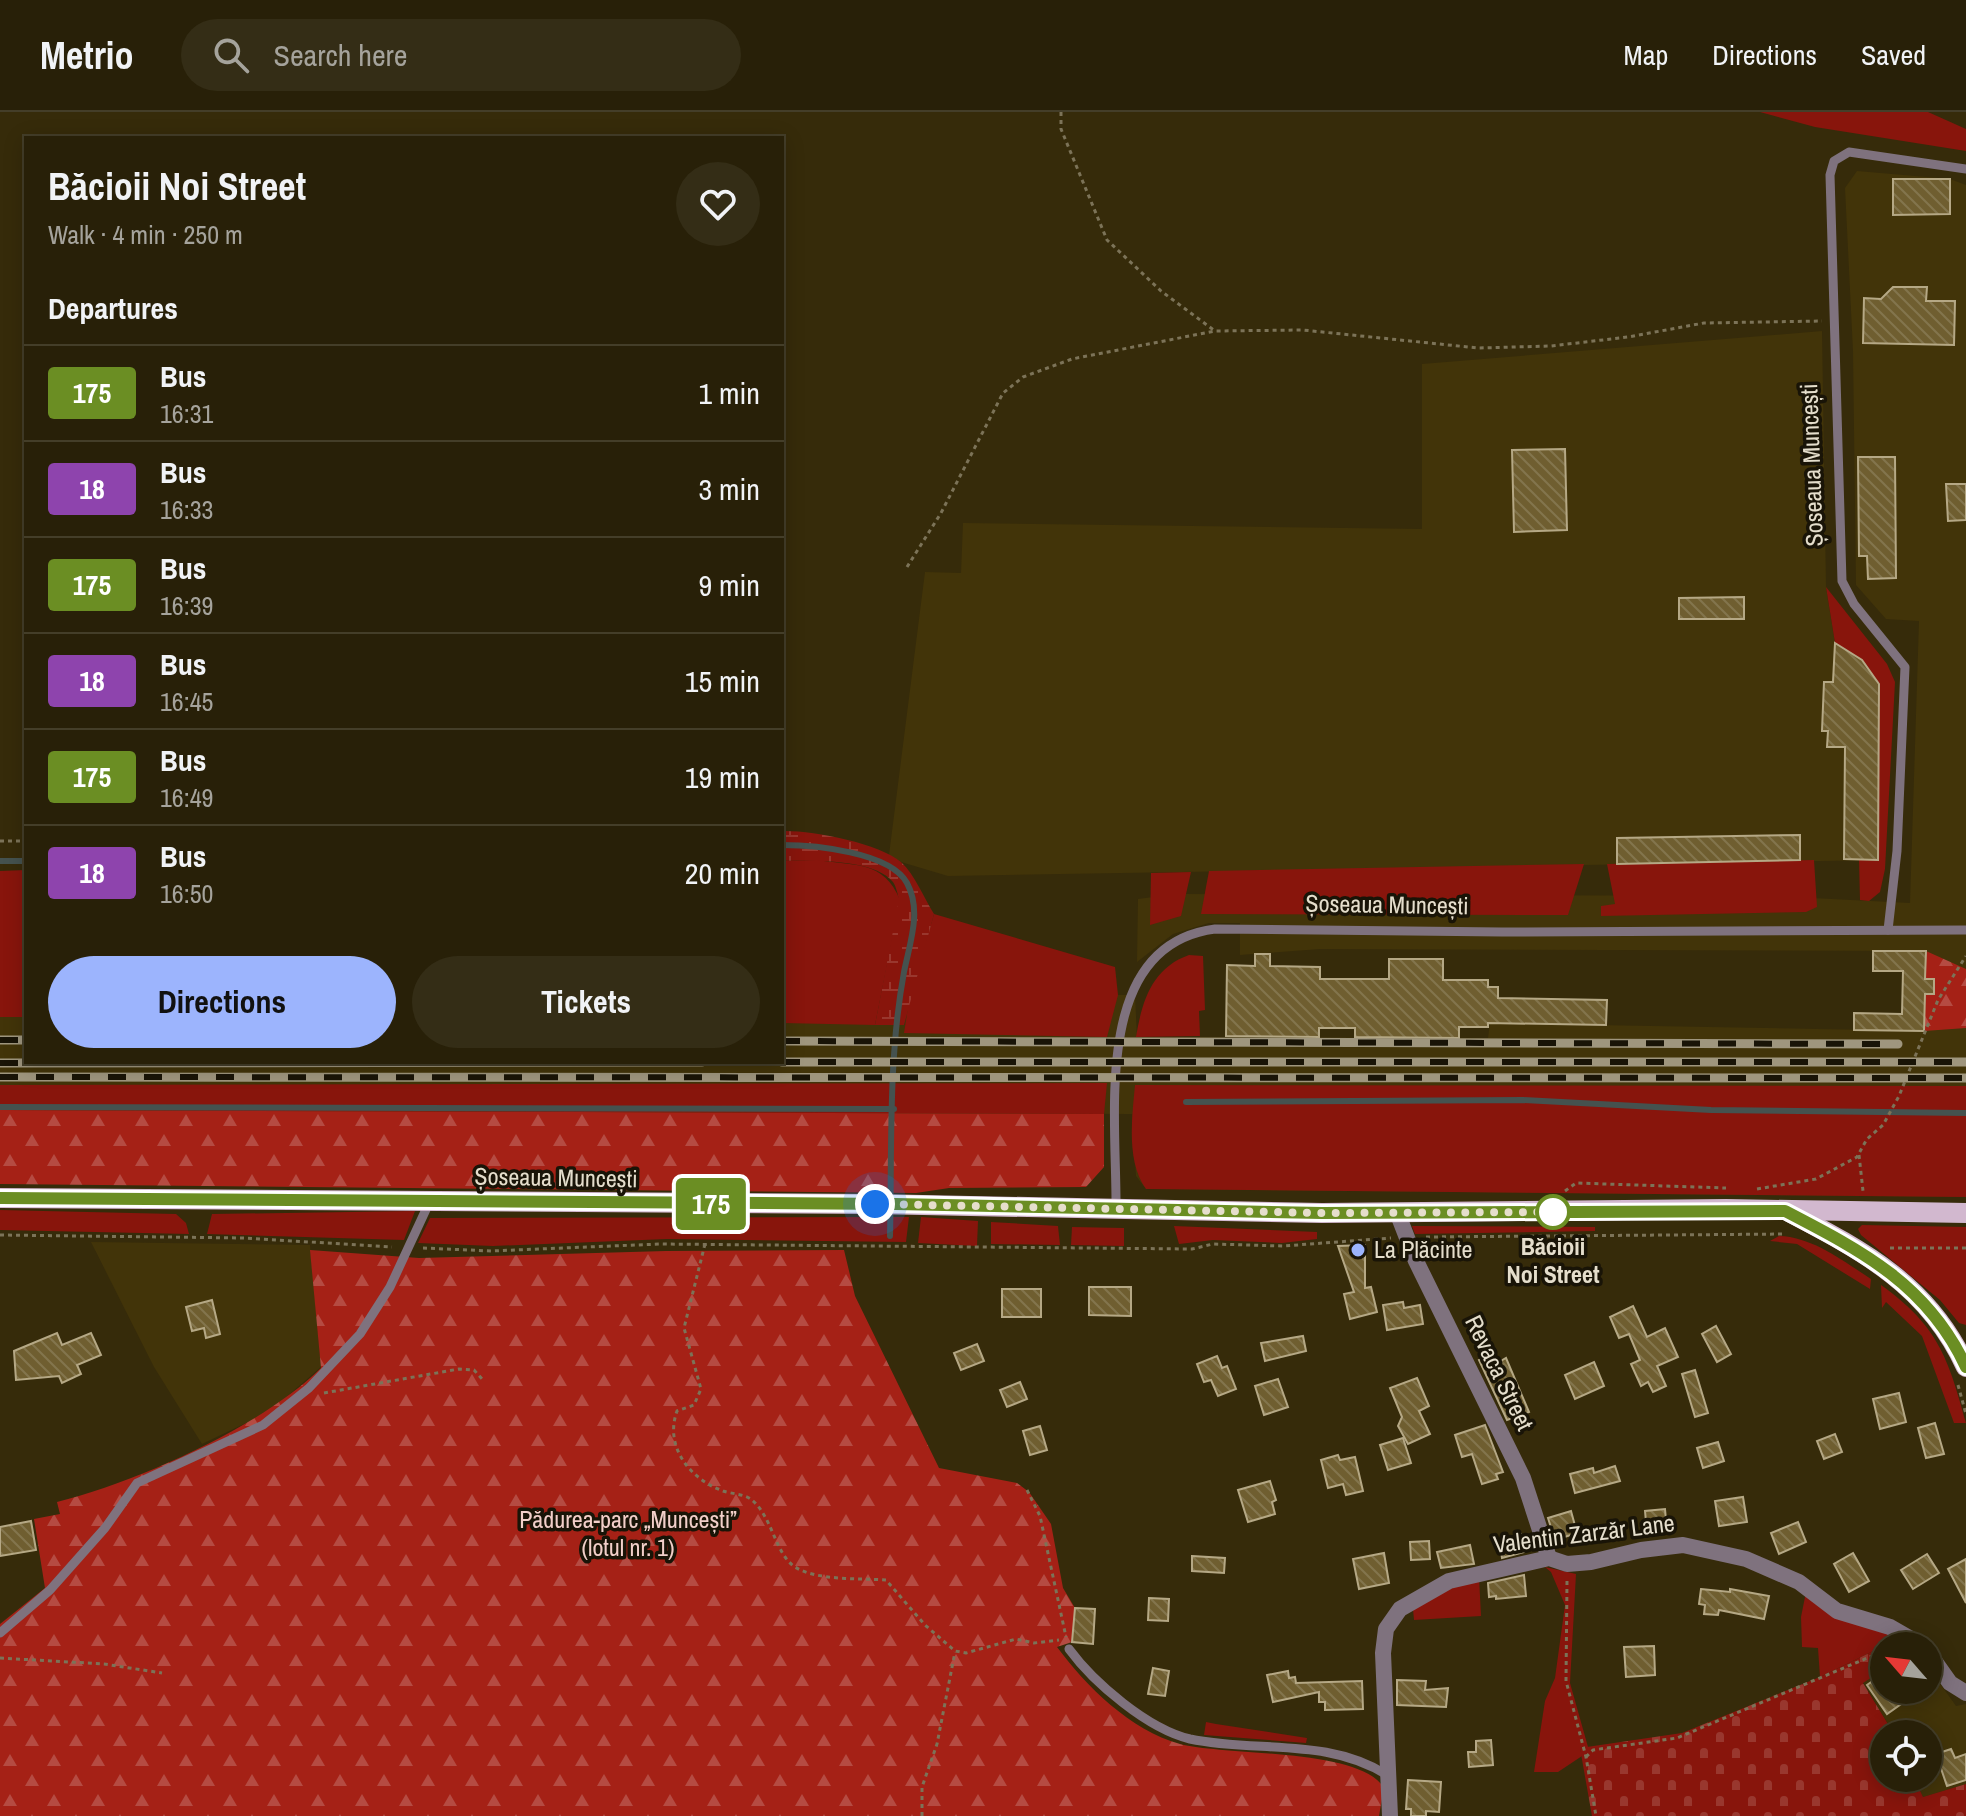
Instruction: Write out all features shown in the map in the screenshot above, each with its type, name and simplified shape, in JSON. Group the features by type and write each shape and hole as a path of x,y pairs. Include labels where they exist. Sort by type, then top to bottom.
{"main road":[{"name":"Șoseaua Muncești","path":"0,1198 875,1204 1397,1212 1966,1213"},
{"path":"1785,1211 1849,1244 1922,1298 1942,1321 1961,1371"}],"street":[{"name":"Revaca Street","path":"1397,1212 1523,1478 1556,1560"},
{"name":"Valentin Zarzăr Lane","path":"1390,1816 1383,1653 1386,1629 1392,1619 1424,1593 1449,1581 1556,1560 1591,1562 1641,1550 1683,1545 1709,1548 1746,1559 1799,1582 1837,1611 1899,1632"},
{"path":"1942,1672 1950,1683 1966,1693"}],"lane":[{"name":"Șoseaua Muncești","path":"1888,930 1897,851 1905,667 1854,604 1842,581 1830,175 1834,161 1849,152 1966,169"},
{"name":"Șoseaua Muncești","path":"1116,1208 1117,1077 1126,1003 1142,973 1161,951 1193,932 1215,929 1502,932 1966,930"},
{"path":"0,1633 59,1580 105,1528 137,1483 263,1425 309,1388 360,1334 390,1287 429,1203"},
{"path":"1068,1644 1105,1689 1178,1735 1197,1740 1315,1749 1375,1767 1390,1776"}],"path":[{"path":"1061,112 1061,129 1107,240 1161,291 1215,331"},
{"path":"907,567 941,513 1003,393 1023,377 1072,359 1215,331 1303,330 1478,348 1613,339 1704,323 1834,320"},
{"path":"0,841 24,841"},
{"path":"1754,1189 1816,1179 1840,1169 1859,1153 1867,1139 1883,1125 1890,1106 1899,1096 1938,1000 1966,956"},
{"path":"1859,1153 1865,1211"},
{"path":"1563,1199 1566,1188 1576,1183 1739,1189"},
{"path":"0,1235 244,1238 491,1251 705,1244 984,1249 1261,1248 1408,1238 1794,1235"},
{"path":"705,1244 684,1328 701,1389 694,1405 677,1411 674,1419 675,1451 703,1480 722,1491 751,1498 774,1527 783,1556 795,1567 812,1573 886,1580 925,1625 955,1651 966,1653 1016,1639 1068,1644 1040,1516 1027,1490"},
{"path":"1886,1248 1966,1248"},
{"path":"309,1388 322,1393 339,1393 459,1369 474,1370 482,1379"},
{"path":"1961,1371 1966,1414"},
{"path":"1556,1560 1568,1604 1566,1681 1586,1757 1596,1816"},
{"path":"922,1816 922,1787 937,1744 955,1651"},
{"path":"1586,1757 1593,1750 1677,1738 1870,1657"},
{"path":"0,1658 104,1664 162,1673"}],"shaded area":[{"path":"1857,171 1950,179 1966,185 1966,1197 1146,1189 1136,1176 1132,1114 0,1110 0,993 24,993 24,1064 784,1064 784,996 876,1025 904,1025 910,995 1135,995 1137,1037 1488,1038 1490,1023 1924,1031 1925,994 1934,994 1934,980 1925,979 1926,951 1320,949 1240,955 1240,923 1209,923 1173,934 1137,962 1138,899 1175,894 1773,896 1910,903 1919,621 1886,619 1856,585 1853,351 1845,188"},
{"path":"1822,331 1826,587 1835,643 1862,660 1879,684 1878,860 948,876 901,862 889,855 925,572 961,573 963,523 1422,529 1422,364"},
{"path":"91,1242 310,1245 321,1367 269,1412 202,1444 154,1367"},
{"path":"1870,1678 1870,1694 1863,1682"},
{"path":"1942,1686 1956,1706 1966,1704 1966,1784 1942,1791 1942,1720 1886,1720 1876,1704 1942,1704"},
{"path":"1921,1792 1940,1792 1923,1797"}],"green space":[{"path":"1760,112 1928,112 1966,129 1966,151 1815,127"},
{"path":"1826,587 1887,664 1895,682 1885,869 1880,892 1869,901 1860,900 1859,859 1878,859 1879,684 1862,660 1835,643"},
{"path":"784,831 827,835 891,855 906,867 934,914 904,1025 875,1025 899,900 896,888 884,874 872,869 824,861 784,861"},
{"path":"817,860 866,867 876,871 893,887 900,900 875,1025 784,1023 784,861"},
{"path":"1814,860 1817,907 1806,912 1601,916 1601,906 1615,904 1607,864"},
{"path":"1584,864 1568,915 1201,914 1209,871"},
{"path":"24,870 24,1017 0,1017 0,871"},
{"path":"1191,872 1181,916 1150,925 1151,873"},
{"path":"934,914 1115,967 1118,995 1107,1037 904,1033 910,995"},
{"path":"1926,951 1966,969 1966,1028 1924,1031 1925,994 1934,994 1934,980 1925,979"},
{"path":"1189,955 1203,956 1205,1010 1199,1011 1200,1036 1136,1037 1151,987 1166,968"},
{"path":"1107,1083 1104,1114 0,1110 0,1085"},
{"path":"1135,1085 1966,1086 1966,1197 1146,1189 1135,1166 1133,1152"},
{"path":"0,1110 1104,1114 1104,1167 1086,1187 949,1188 916,1193 0,1184"},
{"path":"0,1210 176,1214 186,1223 189,1234 0,1230"},
{"path":"415,1211 404,1240 207,1234 212,1214"},
{"path":"909,1217 906,1242 667,1239 493,1246 418,1243 430,1218"},
{"path":"921,1217 978,1221 977,1246 918,1243"},
{"path":"991,1222 1058,1226 1060,1245 991,1244"},
{"path":"1862,1225 1966,1227 1966,1325 1959,1323 1940,1300 1861,1235 1858,1229"},
{"path":"1174,1226 1317,1232 1317,1239 1282,1243 1213,1240 1179,1244"},
{"path":"1412,1226 1595,1227 1595,1231 1415,1234"},
{"path":"1072,1227 1124,1228 1124,1246 1071,1245"},
{"path":"1779,1236 1792,1237 1827,1251 1871,1279 1870,1289 1797,1244 1770,1241"},
{"name":"Pădurea-parc „Muncești” (lotul nr. 1)","path":"310,1250 419,1258 844,1250 855,1296 939,1468 1017,1483 1029,1492 1051,1524 1063,1588 1075,1608 1072,1642 1057,1647 1081,1677 1127,1717 1180,1744 1321,1760 1370,1775 1384,1788 1379,1816 0,1816 0,1624 45,1588 34,1519 60,1514 57,1502 161,1466 233,1431 296,1390 321,1368"},
{"path":"1881,1285 1916,1315 1938,1345 1953,1379 1966,1423 1954,1423 1922,1336 1886,1302 1882,1308"},
{"path":"1545,1567 1576,1574 1570,1683 1588,1747 1580,1748 1582,1756 1558,1772 1534,1772 1545,1701 1555,1678 1565,1605 1551,1572"},
{"path":"1479,1577 1481,1616 1414,1620 1413,1609 1428,1598"},
{"path":"1806,1592 1892,1632 1870,1632 1870,1653 1820,1677 1818,1648 1802,1647 1801,1617"},
{"path":"1870,1653 1870,1678 1863,1683 1870,1695 1870,1704 1876,1704 1885,1720 1870,1720 1870,1792 1921,1792 1923,1797 1966,1784 1966,1816 1592,1816 1580,1748 1682,1733 1820,1677"},
{"path":"1206,1722 1307,1738 1306,1743 1204,1735"}],"building":[{"path":"1893,179 1950,179 1950,214 1893,215"},
{"path":"1893,287 1927,287 1926,301 1955,301 1954,345 1863,343 1864,298 1881,299"},
{"path":"1565,449 1567,530 1514,532 1512,450"},
{"path":"1858,457 1895,457 1896,578 1868,579 1867,556 1859,556"},
{"path":"1946,484 1966,484 1966,520 1948,521"},
{"path":"1744,597 1744,619 1679,619 1679,598"},
{"path":"1835,643 1862,660 1879,684 1878,860 1844,859 1845,747 1827,747 1828,731 1822,731 1824,682 1833,682"},
{"path":"1800,835 1800,860 1617,864 1617,838"},
{"path":"1873,951 1926,951 1925,979 1934,979 1934,994 1925,994 1924,1031 1854,1030 1854,1013 1902,1014 1903,971 1873,971"},
{"path":"1255,954 1270,954 1270,966 1320,967 1320,979 1389,979 1389,959 1443,959 1443,980 1488,980 1488,987 1498,987 1498,998 1607,1000 1606,1025 1488,1023 1488,1027 1459,1027 1459,1038 1355,1037 1355,1028 1319,1028 1319,1037 1226,1036 1227,965 1255,966"},
{"path":"1365,1245 1365,1288 1371,1287 1377,1312 1350,1319 1344,1294 1354,1292 1338,1246"},
{"path":"1089,1287 1131,1287 1131,1316 1089,1315"},
{"path":"1002,1289 1041,1289 1041,1317 1002,1317"},
{"path":"212,1300 220,1334 206,1338 204,1328 192,1331 186,1307"},
{"path":"1403,1302 1404,1308 1420,1305 1423,1324 1387,1330 1383,1305"},
{"path":"1633,1306 1647,1337 1665,1328 1678,1357 1657,1366 1666,1386 1653,1392 1648,1382 1641,1386 1631,1364 1640,1360 1629,1334 1619,1338 1610,1317"},
{"path":"1716,1326 1731,1354 1717,1362 1702,1334"},
{"path":"57,1333 62,1345 91,1333 101,1355 77,1365 81,1374 62,1383 59,1376 16,1380 14,1351"},
{"path":"1303,1336 1306,1351 1265,1361 1261,1343"},
{"path":"977,1344 984,1361 961,1370 954,1353"},
{"path":"1494,1353 1499,1362 1506,1358 1529,1412 1507,1420 1479,1360"},
{"path":"1217,1356 1222,1368 1227,1366 1236,1389 1218,1396 1211,1380 1204,1382 1197,1364"},
{"path":"1594,1362 1604,1386 1575,1399 1565,1375"},
{"path":"1695,1370 1708,1413 1695,1417 1682,1374"},
{"path":"1417,1378 1429,1406 1419,1411 1430,1434 1408,1444 1398,1426 1402,1417 1390,1388"},
{"path":"1278,1379 1288,1407 1264,1415 1255,1386"},
{"path":"1020,1382 1027,1399 1007,1407 1000,1390"},
{"path":"1899,1393 1906,1422 1880,1429 1873,1399"},
{"path":"1935,1423 1944,1454 1926,1458 1918,1428"},
{"path":"1485,1425 1503,1472 1496,1474 1498,1479 1482,1484 1472,1454 1462,1457 1455,1435"},
{"path":"1040,1426 1047,1450 1030,1455 1023,1431"},
{"path":"1835,1434 1842,1452 1824,1459 1817,1441"},
{"path":"1403,1438 1411,1463 1388,1470 1380,1445"},
{"path":"1718,1442 1724,1461 1703,1468 1697,1448"},
{"path":"1338,1455 1340,1460 1355,1457 1363,1491 1346,1495 1343,1484 1328,1488 1321,1460"},
{"path":"1615,1466 1620,1481 1575,1493 1570,1474 1593,1468 1594,1473"},
{"path":"1270,1481 1276,1500 1272,1502 1275,1514 1248,1522 1238,1490"},
{"path":"1743,1497 1747,1522 1719,1526 1715,1501"},
{"path":"1665,1509 1667,1531 1647,1533 1645,1511"},
{"path":"1571,1511 1577,1533 1555,1540 1548,1518"},
{"path":"31,1521 36,1550 0,1556 0,1527"},
{"path":"1798,1522 1806,1542 1779,1554 1771,1533"},
{"path":"1521,1534 1524,1552 1502,1558 1499,1540"},
{"path":"1429,1541 1430,1559 1411,1560 1410,1542"},
{"path":"1470,1545 1474,1564 1441,1568 1437,1552"},
{"path":"1384,1553 1389,1583 1359,1589 1353,1559"},
{"path":"1853,1553 1869,1581 1849,1592 1834,1564"},
{"path":"1927,1554 1939,1573 1913,1589 1901,1570"},
{"path":"1192,1556 1225,1558 1224,1573 1192,1571"},
{"path":"1966,1559 1966,1603 1948,1569"},
{"path":"1524,1575 1526,1596 1489,1597 1488,1583"},
{"path":"1701,1589 1730,1592 1730,1589 1769,1596 1764,1619 1719,1610 1718,1615 1704,1614 1705,1605 1699,1604"},
{"path":"1149,1598 1169,1599 1168,1621 1148,1620"},
{"path":"1075,1608 1095,1609 1093,1644 1072,1642"},
{"path":"1654,1646 1655,1675 1626,1677 1624,1647"},
{"path":"1153,1668 1169,1671 1165,1696 1148,1694"},
{"path":"1288,1671 1289,1678 1295,1677 1296,1683 1362,1681 1363,1709 1325,1710 1325,1702 1319,1702 1319,1692 1273,1702 1267,1675"},
{"path":"1397,1680 1426,1681 1425,1690 1448,1688 1446,1707 1397,1705"},
{"path":"1880,1704 1901,1704 1887,1714"},
{"path":"1491,1740 1493,1765 1469,1767 1468,1752 1476,1752 1476,1741"},
{"path":"1951,1749 1955,1758 1966,1754 1966,1780 1947,1786 1942,1771 1942,1752"},
{"path":"1408,1780 1441,1782 1439,1812 1426,1811 1426,1816 1411,1816 1411,1809 1406,1809"}],"waterway":[{"path":"784,845 850,852 885,864 898,872 907,883 914,904 895,1037 890,1236"},
{"path":"0,861 24,861"},
{"path":"1186,1102 1523,1100 1711,1110 1966,1113"},
{"path":"0,1107 894,1109"}],"railway":[{"path":"0,1040 24,1040"},
{"path":"784,1041 1898,1044"},
{"path":"784,1062 1966,1062"},
{"path":"0,1063 24,1063"},
{"path":"0,1077 1966,1078"}],"bus line":[{"name":"175","path":"0,1198 632,1205 895,1204 1322,1213 1785,1211 1849,1244 1906,1284 1942,1321 1966,1367"}],"place":[{"name":"Băcioii Noi Street","path":"1553,1212"},
{"name":"La Plăcinte","path":"1358,1250"}],"route":[{"path":"875,1204 1322,1213 1553,1212"}]}
